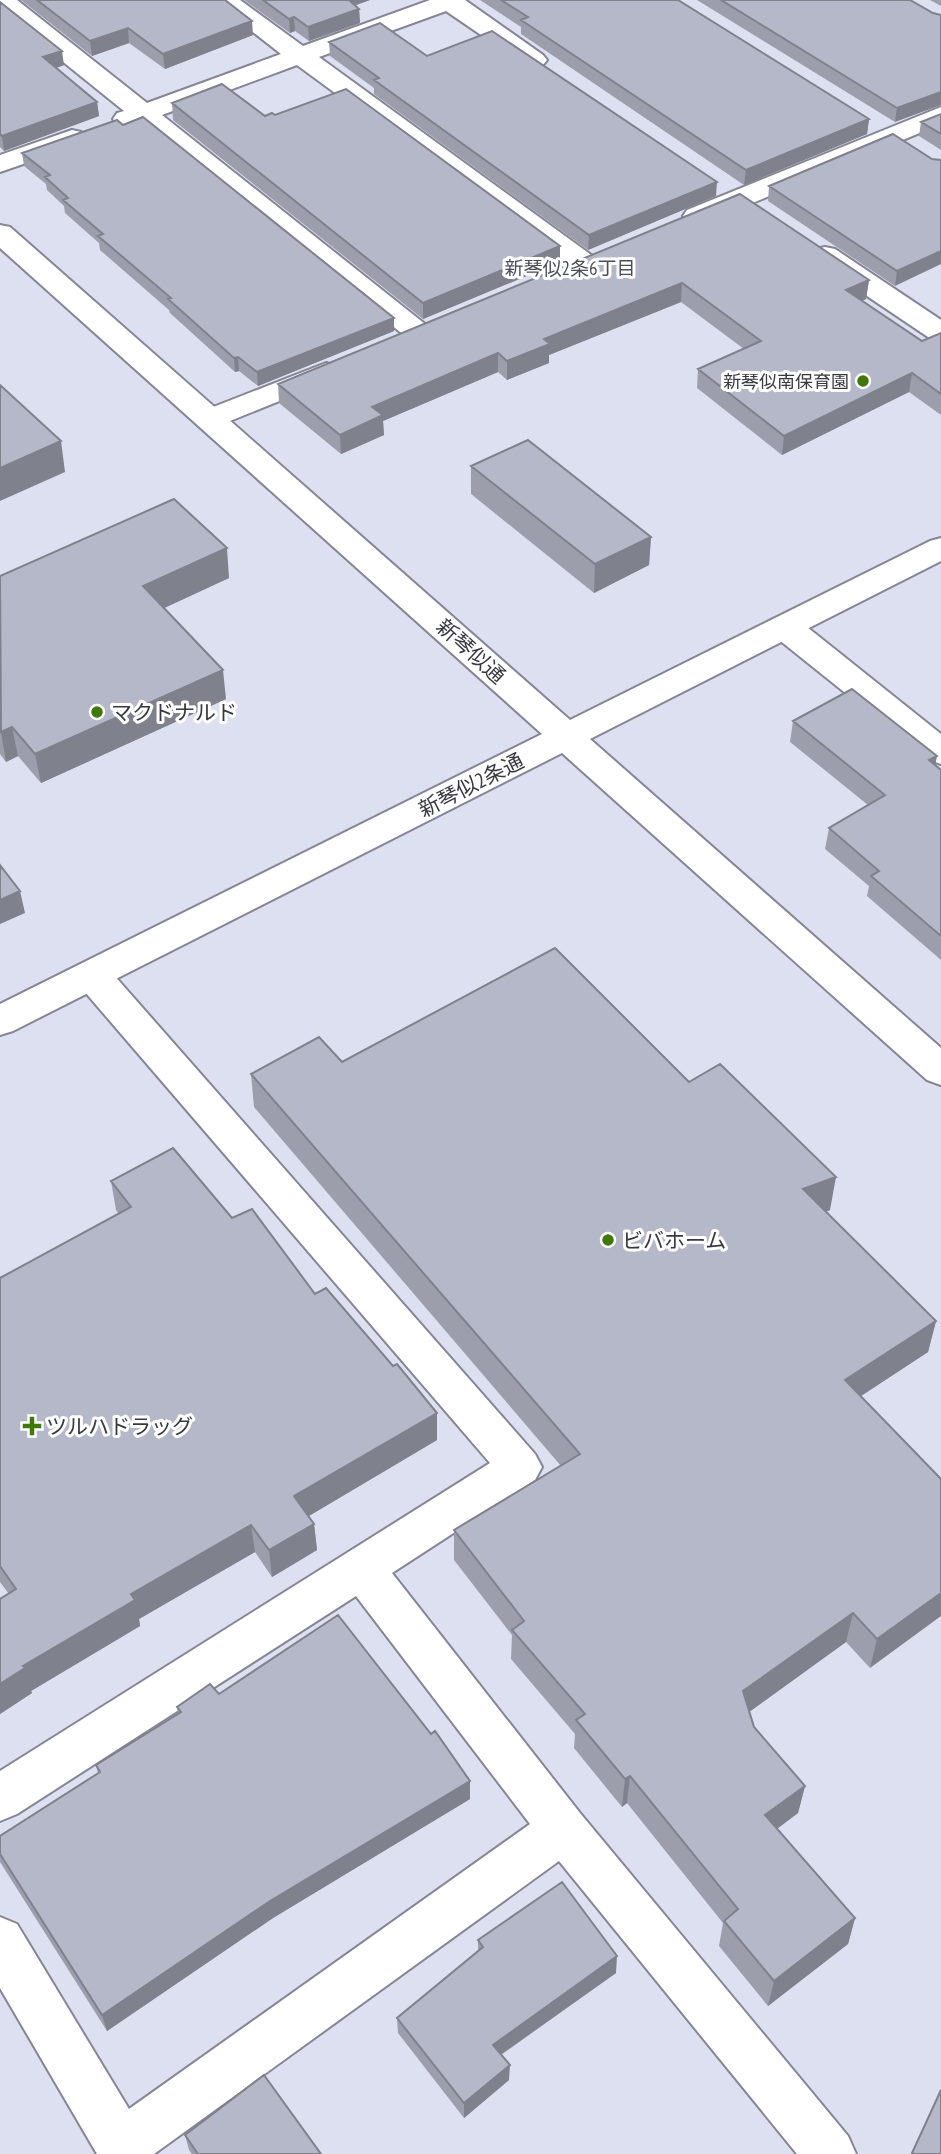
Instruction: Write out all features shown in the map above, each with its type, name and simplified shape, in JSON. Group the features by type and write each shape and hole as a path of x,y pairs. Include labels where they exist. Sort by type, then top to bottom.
{"street":[{"path":"2,0 420,333"},
{"path":"224,0 584,264"},
{"path":"0,164 449,1 560,77"},
{"path":"668,228 740,198 881,128 941,114"},
{"path":"881,128 922,153"},
{"name":"新琴似通","path":"0,233 941,1070"},
{"path":"807,243 941,333"},
{"path":"209,419 346,364"},
{"name":"新琴似2条通","path":"0,1021 941,548"},
{"path":"785,627 941,752"},
{"path":"0,1798 520,1467 92,975"},
{"path":"361,1567 563,1829 830,2154"},
{"path":"0,1941 123,2150 563,1829"}],"building":[{"path":"37,0 225,0 252,21 163,54 128,28 90,41"},
{"path":"263,0 349,0 359,9 308,27 294,17 289,19"},
{"path":"501,0 678,0 869,119 746,170 521,20 528,17"},
{"path":"721,0 910,0 941,15 941,92 897,108"},
{"path":"0,2 62,51 43,57 97,102 2,136 0,134"},
{"path":"380,23 427,56 492,31 717,182 589,235 374,80 379,78 329,42"},
{"path":"222,84 265,116 272,113 275,115 346,89 560,246 423,303 172,103"},
{"path":"941,114 941,134 921,122"},
{"path":"143,117 394,318 257,372 238,357 234,358 168,299 171,298 98,236 103,234 63,200 68,198 45,177 50,175 22,153 117,120 123,125"},
{"path":"893,134 932,159 941,160 941,251 897,271 769,186"},
{"path":"740,194 869,280 846,290 922,341 941,333 941,394 912,373 784,436 698,369 761,341 682,283 544,339 550,344 507,361 498,353 372,407 383,415 340,435 278,384"},
{"path":"0,385 61,441 0,468"},
{"path":"528,440 651,537 595,564 471,466"},
{"path":"174,499 227,548 143,586 223,670 35,754 12,727 1,732 0,576"},
{"path":"852,689 937,756 929,760 941,770 941,936 871,876 879,871 829,828 885,795 793,721"},
{"path":"0,865 20,891 0,900"},
{"path":"555,948 689,1082 720,1064 836,1177 803,1189 936,1321 845,1380 941,1479 941,1593 877,1639 853,1613 743,1691 754,1727 805,1786 765,1815 855,1918 774,1981 724,1921 738,1909 630,1776 625,1779 576,1720 585,1714 512,1630 524,1621 454,1530 580,1454 251,1074 319,1037 342,1062"},
{"path":"173,1148 232,1218 252,1209 315,1294 326,1288 393,1366 397,1364 437,1413 294,1496 314,1524 269,1550 251,1525 131,1594 135,1600 23,1666 25,1668 0,1684 0,1599 16,1589 0,1566 0,1278 131,1207 111,1181"},
{"path":"338,1615 431,1734 435,1731 470,1781 270,1901 102,2015 0,1854 0,1836 100,1772 96,1765 181,1712 177,1707 210,1684 219,1694"},
{"path":"562,1882 617,1956 493,2045 510,2065 464,2103 397,2018 483,1947 478,1940"},
{"path":"264,2075 321,2154 198,2154 185,2135"},
{"path":"941,2090 941,2154 914,2154 912,2153"}],"place":[{"name":"新琴似南保育園","path":"863,381"},
{"name":"マクドナルド","path":"97,712"},
{"name":"ビバホーム","path":"608,1240"},
{"name":"ツルハドラッグ","path":"32,1426"}],"district":[{"name":"新琴似2条6丁目","path":"570,268"}]}
